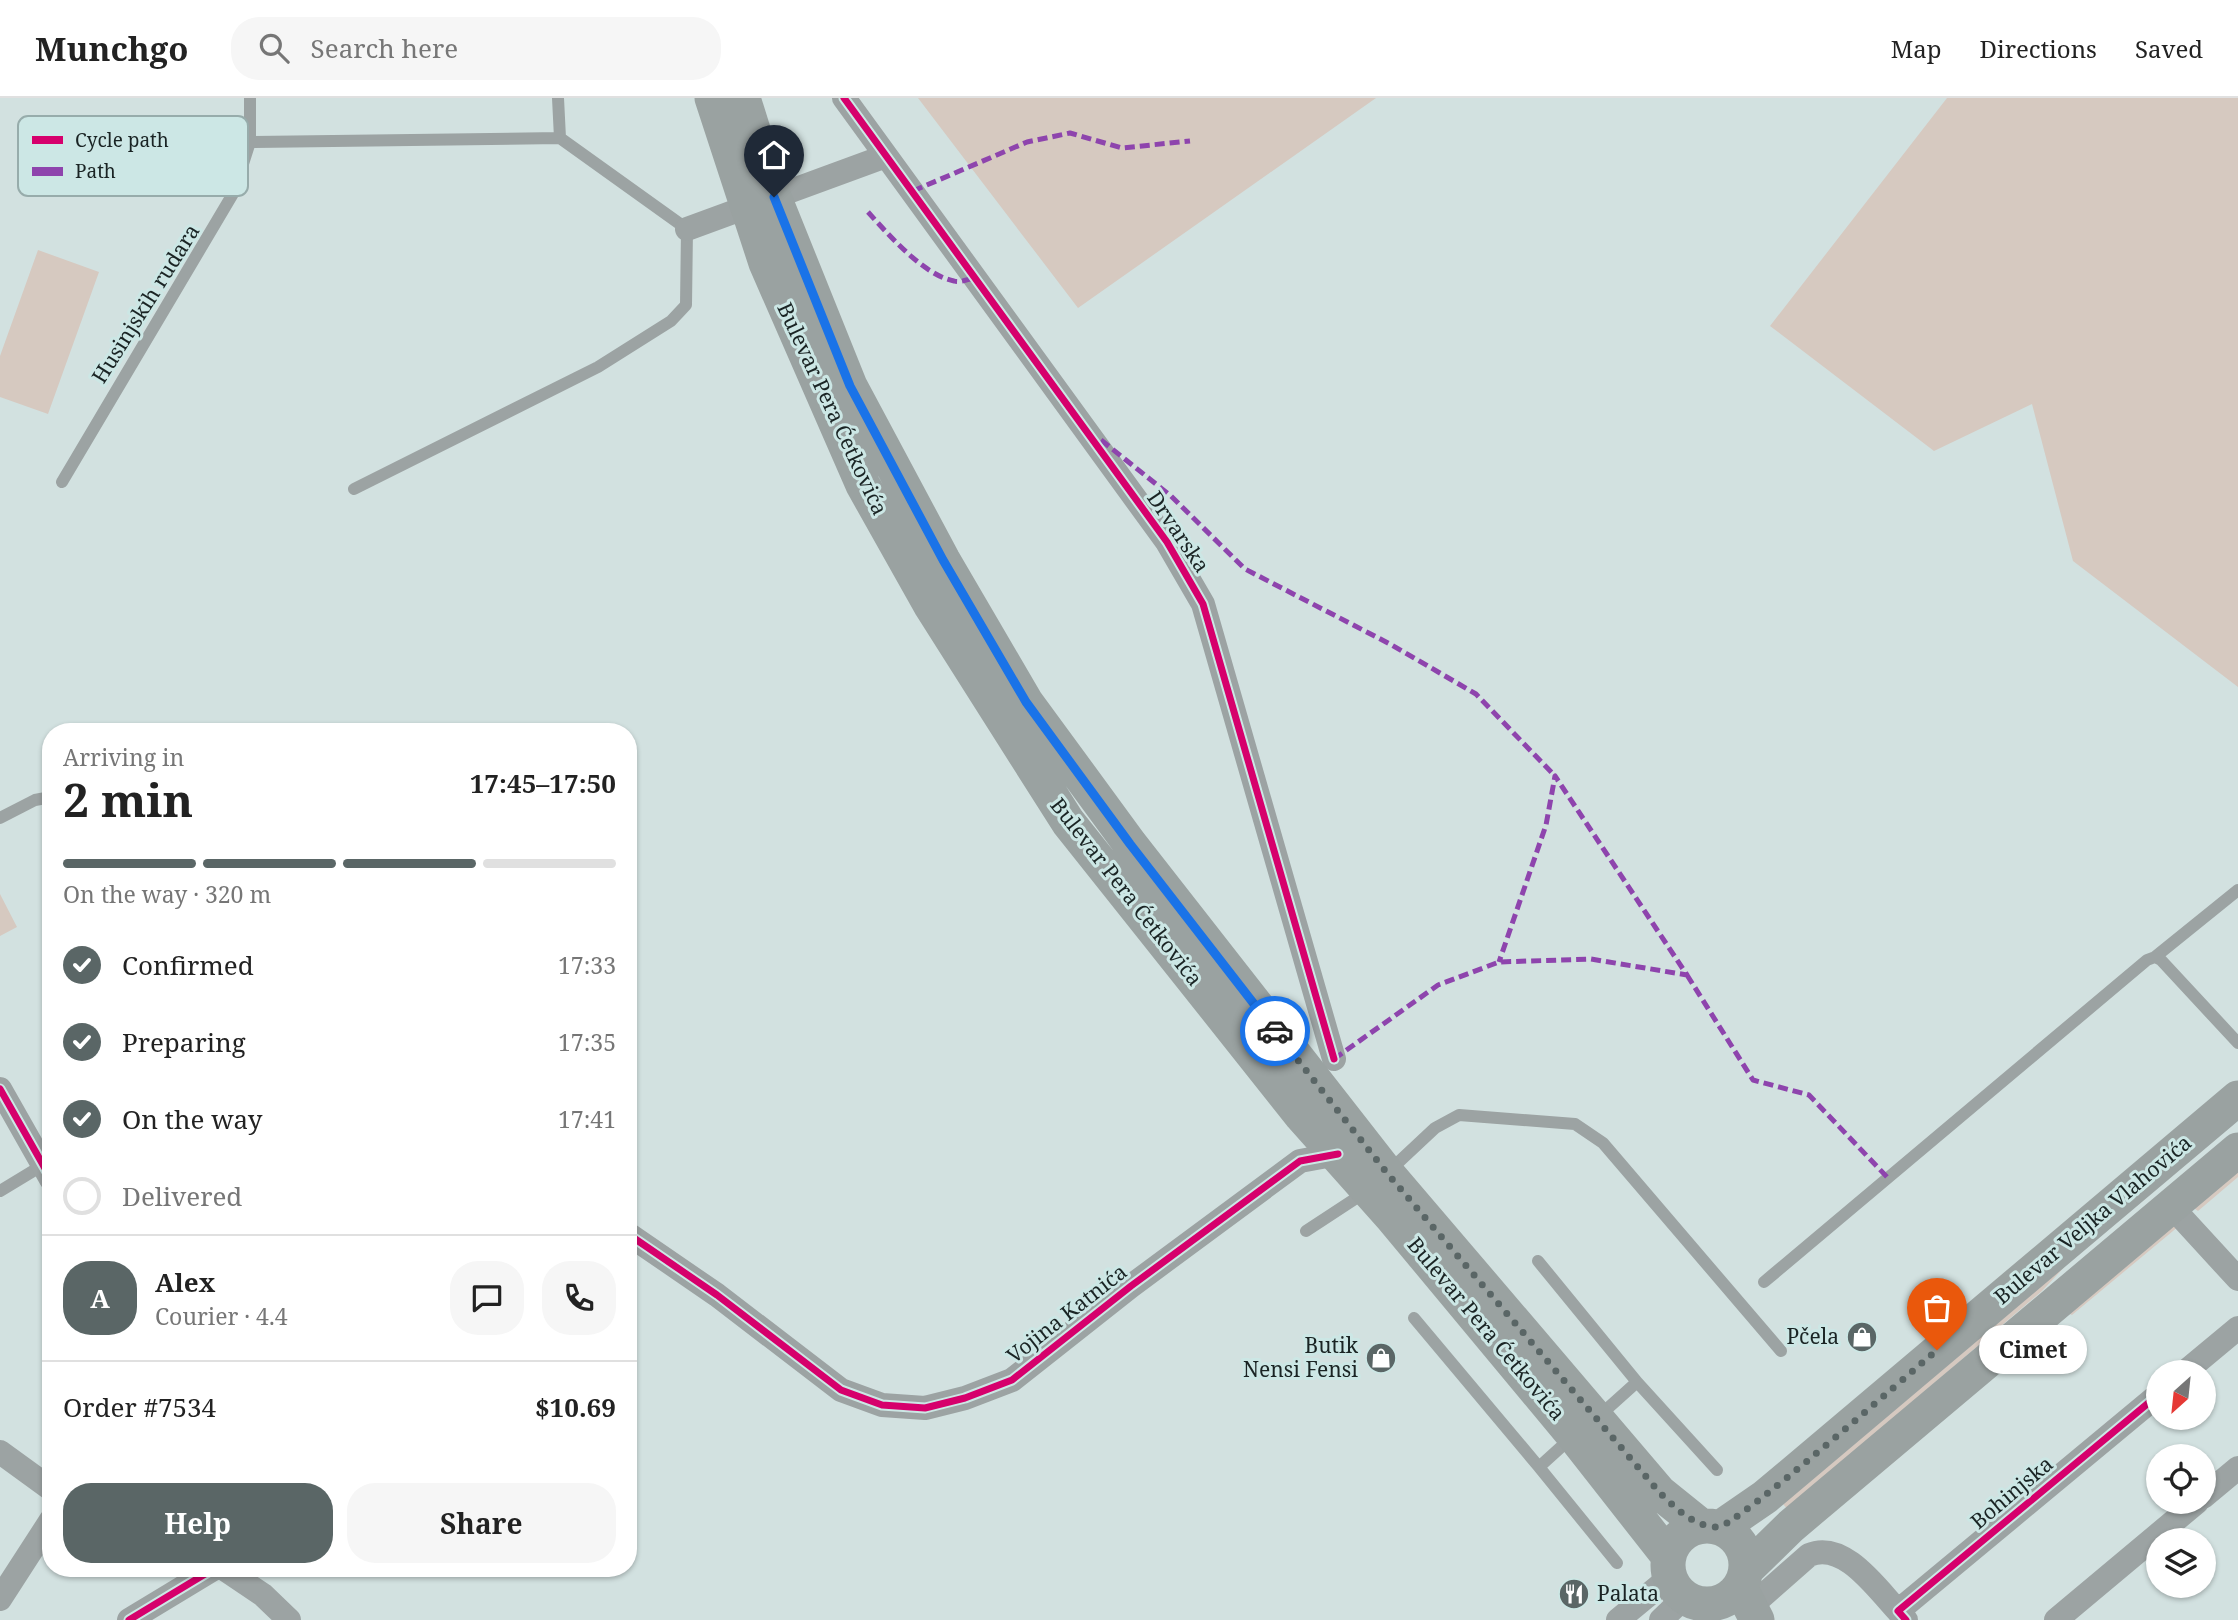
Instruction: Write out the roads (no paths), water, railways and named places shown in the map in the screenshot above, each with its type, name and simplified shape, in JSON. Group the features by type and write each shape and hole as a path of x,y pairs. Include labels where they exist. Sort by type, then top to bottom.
{"main road":[{"name":"Bulevar Pera Ćetkovića","path":"712,98 850,386 943,560 1026,702 1378,1182 1585,1427 1711,1596 1743,1548 1730,1532 1711,1527 1660,1493 1585,1427"},
{"name":"Bulevar Pera Ćetkovića","path":"743,98 760,202 766,262 863,485 931,606 1068,822 1301,1115 1338,1154 1378,1182"},
{"name":"Bulevar Veljka Vlahovića","path":"2238,1098 1765,1497 1711,1527 1680,1536 1711,1596 2238,1150"}],"street":[{"name":"Drvarska","path":"844,98 1167,542 1195,588 1203,604 1334,1059"},
{"path":"687,229 886,156"},
{"path":"0,1089 42,1163"},
{"name":"Vojina Katnića","path":"637,1240 717,1295 841,1390 882,1405 925,1408 965,1398 1013,1380 1130,1286 1300,1161 1338,1154"},
{"path":"2171,1206 2238,1279"},
{"path":"2199,1360 2238,1328"},
{"name":"Bohinjska","path":"1902,1616 2146,1405"},
{"path":"0,1452 42,1482"},
{"path":"2216,1486 2238,1468"},
{"path":"2056,1620 2183,1514"},
{"path":"0,1599 42,1534"},
{"path":"1618,1620 1711,1596 1820,1551 1834,1553 1849,1562 1902,1616"},
{"path":"129,1620 200,1577"},
{"path":"236,1577 263,1595 289,1620"}],"lane":[{"name":"Husinjskih rudara","path":"248,148 250,98"},
{"path":"558,98 560,138"},
{"path":"250,142 560,138 687,229 686,305 671,321 598,367 354,489"},
{"name":"Husinjskih rudara","path":"62,482 232,196"},
{"path":"0,818 42,799"},
{"path":"1764,1282 2238,890"},
{"path":"2155,957 2161,960 2238,1043"},
{"path":"1306,1231 1378,1182 1435,1128 1459,1115 1575,1124 1603,1143 1780,1351"},
{"path":"0,1191 42,1174"},
{"path":"1538,1261 1637,1382 1717,1470"},
{"path":"1414,1318 1617,1563"},
{"path":"1539,1467 1637,1382"}],"place":[{"name":"Pčela","path":"1862,1337"},
{"name":"Cimet","path":"1937,1350"},
{"name":"Butik Nensi Fensi","path":"1381,1358"},
{"name":"Palata","path":"1574,1594"}]}
